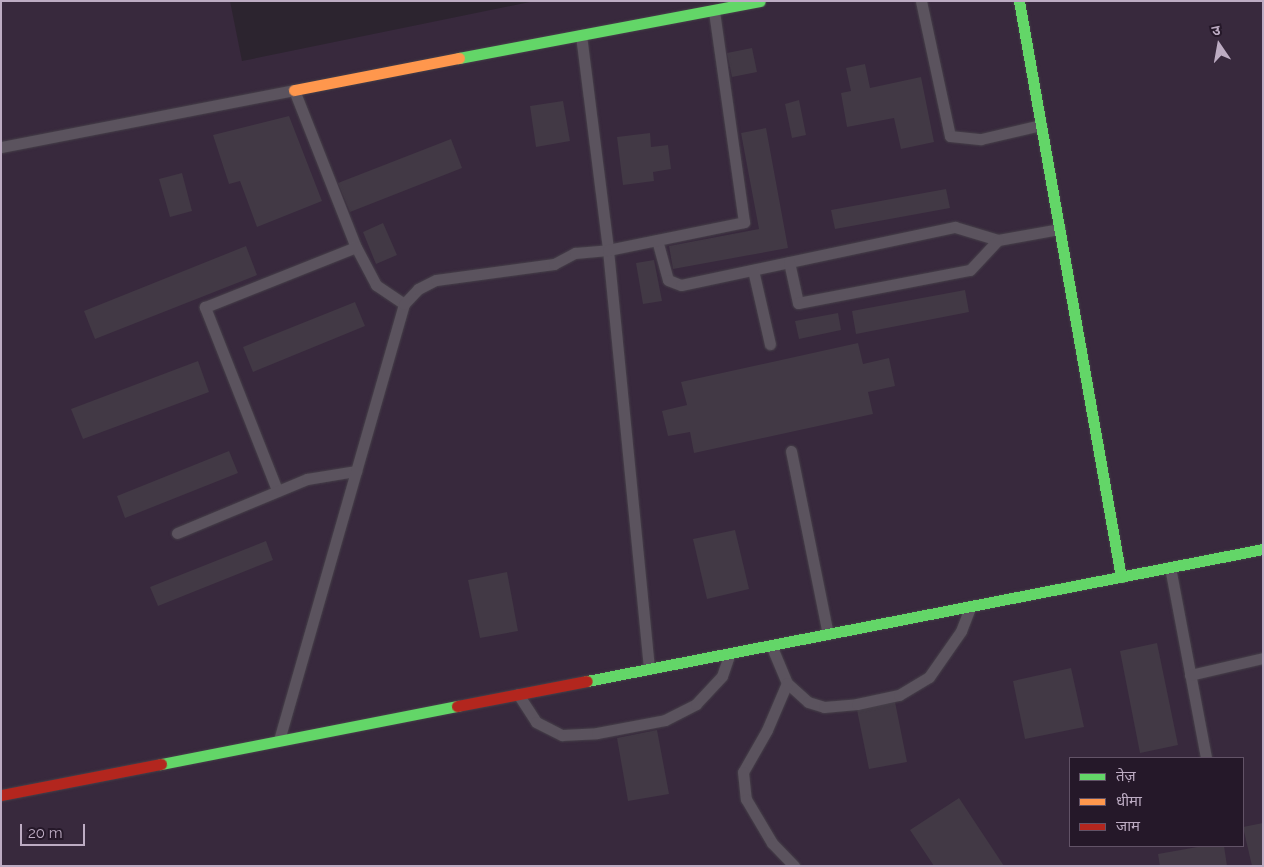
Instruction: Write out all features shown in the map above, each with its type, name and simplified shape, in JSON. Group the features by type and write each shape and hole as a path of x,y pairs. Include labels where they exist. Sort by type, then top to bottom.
{"street":[{"path":"294,90 760,1"},
{"path":"1019,1 1121,576"},
{"path":"1,796 1263,549"}],"lane":[{"path":"921,1 950,136 981,139 1041,125"},
{"path":"279,741 404,304 418,288 436,280 554,264 575,253 608,250 744,222 714,10"},
{"path":"581,35 608,250 649,669"},
{"path":"1,147 294,90 356,247 376,285 404,304"},
{"path":"657,240 668,280 681,285 954,227 998,240 1060,229"},
{"path":"789,262 798,302 970,270 998,240"},
{"path":"277,490 204,307 356,247"},
{"path":"753,270 770,344"},
{"path":"791,451 828,634"},
{"path":"177,533 307,479 356,471"},
{"path":"1170,567 1206,757"},
{"path":"771,645 787,683 808,702 824,707 899,695 929,677 961,631 970,606"},
{"path":"518,694 536,722 562,735 597,733 655,722 696,704 722,676 730,653"},
{"path":"1190,675 1263,658"},
{"path":"787,683 767,730 743,772 746,798 772,843 794,866"}],"shaded area":[{"path":"1,1 230,1 242,61 535,1 1263,1 1263,866 1,866"}],"building":[{"path":"752,48 757,72 732,77 727,53"},
{"path":"865,64 870,88 921,77 934,142 901,149 894,118 847,127 841,93 851,91 846,68"},
{"path":"799,100 806,135 792,138 785,104"},
{"path":"563,101 570,141 536,147 530,106"},
{"path":"289,116 322,201 257,227 240,181 229,184 213,135"},
{"path":"766,128 788,248 673,269 669,246 759,229 741,133"},
{"path":"650,133 651,147 668,145 671,169 653,172 654,181 623,185 617,137"},
{"path":"451,139 462,168 350,212 338,183"},
{"path":"182,173 192,211 170,217 159,179"},
{"path":"946,189 950,208 835,229 831,210"},
{"path":"383,223 397,255 376,264 363,232"},
{"path":"246,246 257,275 95,339 84,311"},
{"path":"654,260 662,301 643,304 636,263"},
{"path":"965,290 969,312 856,334 852,311"},
{"path":"355,302 365,326 253,372 243,347"},
{"path":"838,313 841,330 799,339 795,321"},
{"path":"858,343 863,364 889,358 895,386 868,392 873,414 694,453 690,432 668,436 662,411 687,405 681,382"},
{"path":"198,361 209,392 83,439 71,409"},
{"path":"229,451 238,473 125,518 117,496"},
{"path":"735,530 749,589 707,599 693,539"},
{"path":"266,541 273,560 158,606 150,587"},
{"path":"507,572 518,631 480,638 468,580"},
{"path":"1157,643 1178,745 1140,753 1120,651"},
{"path":"1071,668 1084,727 1025,739 1013,681"},
{"path":"895,702 907,762 869,769 857,710"},
{"path":"657,730 669,794 628,801 617,738"},
{"path":"959,798 1004,866 934,866 910,830"},
{"path":"1263,823 1263,866 1252,866 1244,827"},
{"path":"1197,847 1224,847 1227,866 1160,866 1158,854"}],"traffic: fast":[{"path":"459,58 760,1"},
{"path":"1019,1 1121,577"},
{"path":"587,681 1263,549"},
{"path":"161,764 457,706"}],"traffic: slow":[{"path":"294,90 459,58"}],"traffic: jam":[{"path":"457,706 587,681"},
{"path":"1,795 161,764"}]}
